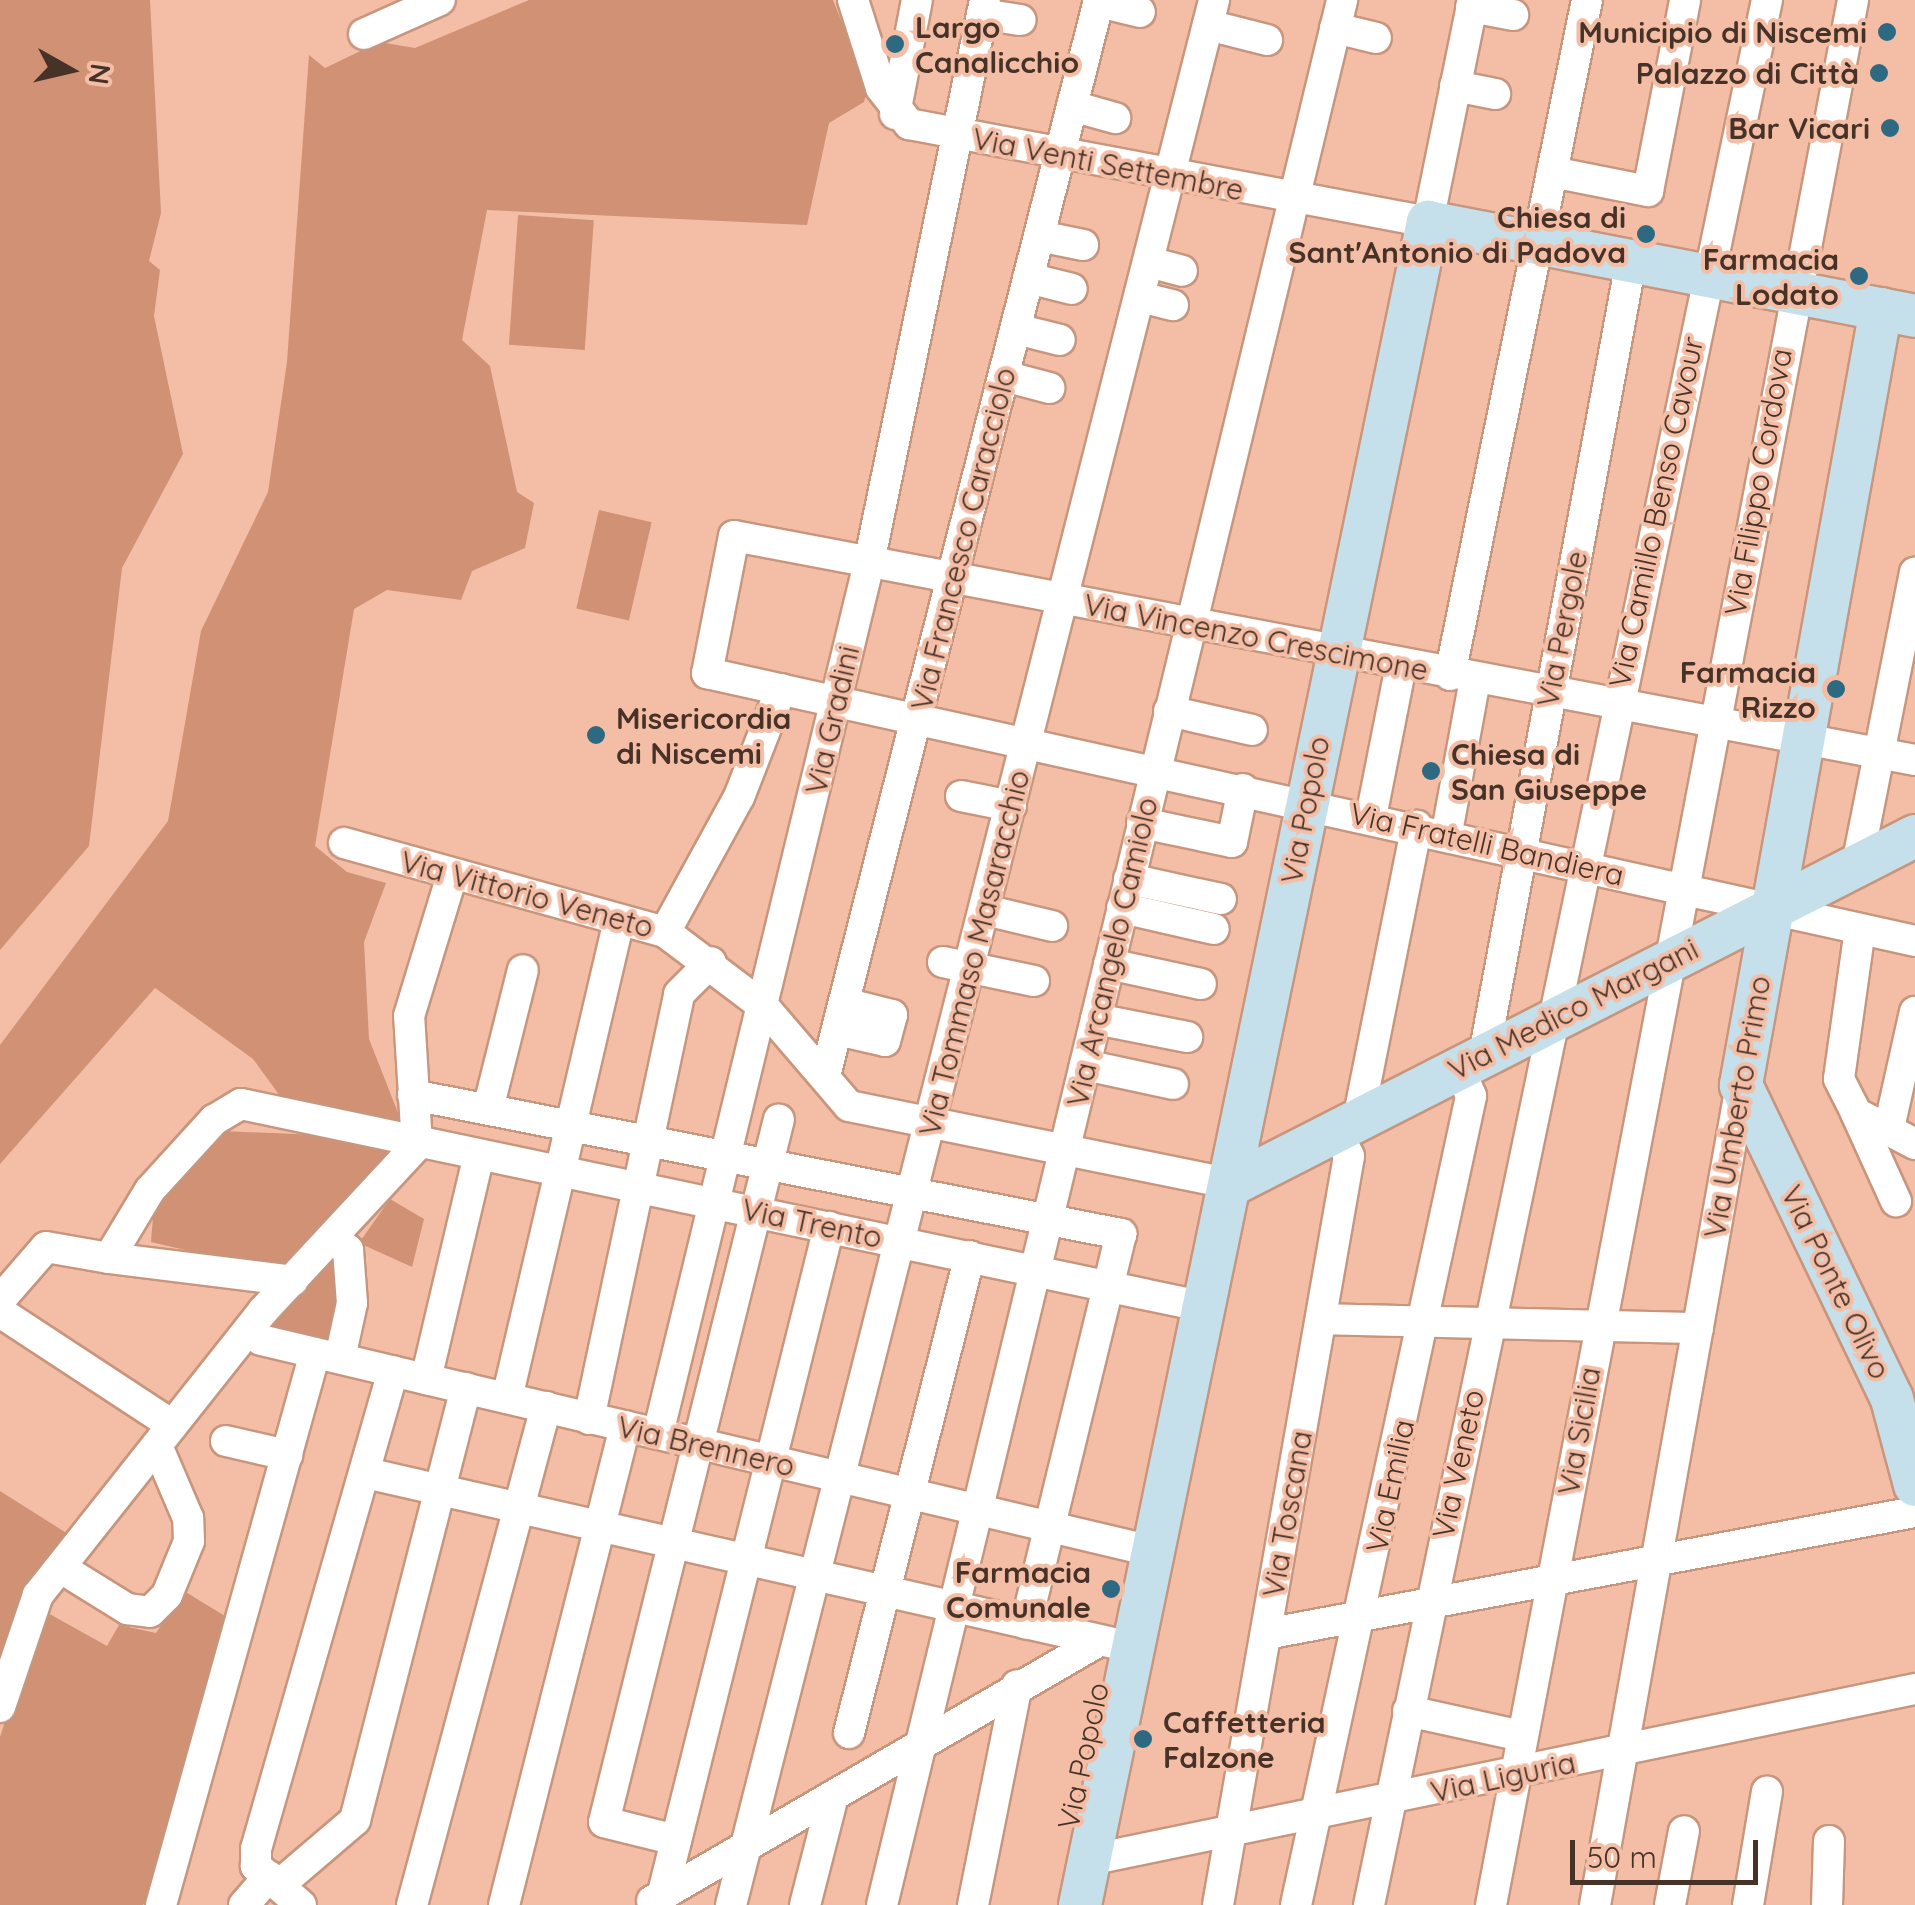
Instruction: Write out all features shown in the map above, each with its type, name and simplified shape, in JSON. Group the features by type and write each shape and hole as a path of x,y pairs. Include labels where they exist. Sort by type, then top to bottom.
{"street":[{"path":"364,34 440,0"},
{"path":"852,0 894,114"},
{"path":"894,114 917,0"},
{"path":"1346,1121 1432,829 1538,244 1587,0"},
{"path":"1552,172 1648,191 1685,0"},
{"name":"Via Camillo Benso Cavour","path":"1549,1024 1767,0"},
{"path":"1099,1 1140,12"},
{"name":"Via Francesco Caracciolo","path":"825,1076 1099,1"},
{"path":"1472,4 1514,15"},
{"name":"Via Popolo","path":"1080,1905 1121,1638 1152,1552 1205,1307 1248,1162 1307,803 1472,4"},
{"name":"Via Filippo Cordova","path":"1670,958 1793,294 1852,4"},
{"path":"984,7 1020,20"},
{"name":"Via Gradini","path":"658,1434 729,1156 869,564 984,7"},
{"path":"1211,12 1267,40"},
{"name":"Via Tommaso Masaracchio","path":"731,1905 910,1191 933,1122 957,965 985,910 1211,12"},
{"path":"1338,14 1376,38"},
{"name":"Via Arcangelo Camiolo","path":"882,1905 1338,14"},
{"path":"1455,86 1495,94"},
{"path":"1072,106 1115,118"},
{"name":"Via Venti Settembre","path":"894,114 957,135 1898,312"},
{"path":"1039,236 1083,245"},
{"path":"1149,262 1182,270"},
{"name":"Via Pergole","path":"1472,1062 1523,851 1631,262"},
{"path":"1028,278 1072,289"},
{"path":"1140,297 1173,304"},
{"name":"Via Umberto Primo","path":"1595,1905 1802,740 1898,312"},
{"path":"1016,329 1060,340"},
{"path":"1004,376 1049,388"},
{"name":"Via Vincenzo Crescimone","path":"706,672 734,536 1063,600 1128,596 1190,624 1713,726 1915,760"},
{"path":"1858,860 1915,573"},
{"path":"1372,817 1401,666"},
{"name":"Via Fratelli Bandiera","path":"706,672 1432,829 1915,941"},
{"path":"665,932 738,797 781,689"},
{"path":"1169,711 1252,730"},
{"path":"1142,824 1232,842 1243,789"},
{"path":"961,796 1011,806"},
{"name":"Via Medico Margani","path":"1248,1162 1472,1062 1858,860 1915,836"},
{"name":"Via Vittorio Veneto","path":"344,843 665,932 711,962 764,1008 849,1106 1065,1149 1248,1162"},
{"path":"0,1707 38,1596 292,1281 418,1144 410,1016 452,874"},
{"path":"1126,894 1218,914"},
{"path":"985,910 1052,926"},
{"path":"507,1398 619,921"},
{"path":"1860,929 1836,1056 1896,1201"},
{"name":"Via Sicilia","path":"1490,1905 1670,958"},
{"path":"589,1418 652,1140 680,994 711,962"},
{"path":"1109,964 1201,984"},
{"path":"957,965 1034,981"},
{"path":"488,1109 524,970"},
{"path":"1856,1112 1902,1136 1915,1012"},
{"path":"1096,1019 1187,1037"},
{"name":"Via Veneto","path":"1369,1905 1549,1024"},
{"name":"Via Emilia","path":"1296,1905 1363,1616 1471,1096 1472,1062"},
{"path":"1085,1065 1173,1084"},
{"name":"Via Ponte Olivo","path":"1741,1085 1892,1400 1915,1485"},
{"path":"413,1094 1121,1234 1026,1624"},
{"name":"Via Trento","path":"109,1258 150,1190 214,1120 242,1104 1205,1307"},
{"path":"676,1840 604,1822 779,1120"},
{"name":"Via Toscana","path":"1218,1905 1349,1156 1346,1121"},
{"path":"426,1379 479,1155"},
{"path":"656,1902 676,1840 829,1226"},
{"path":"161,1905 287,1456 352,1303 348,1250 334,1239"},
{"path":"0,1300 46,1247 292,1281"},
{"path":"849,1733 970,1256"},
{"path":"0,1312 165,1436 188,1518 189,1541 168,1595 150,1612 127,1609 60,1568"},
{"path":"1321,1318 1698,1328"},
{"name":"Via Brennero","path":"261,1340 1152,1552"},
{"path":"283,1889 256,1850 393,1371"},
{"path":"244,1905 283,1889 355,1820 466,1388"},
{"path":"412,1905 546,1407"},
{"path":"504,1905 626,1426"},
{"path":"226,1441 287,1456"},
{"path":"366,1473 1026,1624 1121,1638"},
{"path":"1266,1634 1915,1512"},
{"path":"656,1902 831,1804 1016,1684 1121,1638"},
{"name":"Via Popolo","path":"1052,1905 1102,1662 1121,1638"},
{"path":"974,1905 1016,1684"},
{"name":"Via Liguria","path":"1089,1860 1232,1829 1390,1802 1915,1689"},
{"path":"1408,1711 1522,1736"},
{"path":"1748,1905 1767,1792"},
{"path":"805,1905 831,1804"},
{"path":"1670,1905 1684,1831"},
{"path":"1827,1905 1829,1841"}],"shaded area":[{"path":"0,0 150,0 161,213 149,261 160,270 154,316 183,454 122,568 89,846 0,950"},
{"path":"529,0 833,0 868,88 864,102 829,123 807,225 487,210 462,340 490,366 517,492 534,503 525,548 472,571 461,600 387,590 354,609 315,846 347,872 386,883 364,942 369,1039 404,1128 280,1096 253,1059 155,988 0,1164 0,1045 168,821 201,631 268,492 287,362 309,55 325,68 379,42 415,48"},
{"path":"518,215 594,220 585,350 509,345"},
{"path":"599,510 652,522 629,621 576,608"},
{"path":"222,1131 341,1136 399,1150 280,1272 151,1242 154,1205"},
{"path":"390,1199 424,1219 412,1267 359,1243"},
{"path":"336,1258 334,1344 265,1326 327,1260"},
{"path":"0,1491 68,1534 0,1666"},
{"path":"184,1591 233,1621 162,1872 143,1905 0,1905 0,1737 38,1621 46,1612 107,1646 119,1625 156,1633"}],"place":[{"name":"Municipio di Niscemi","path":"1887,32"},
{"name":"Largo Canalicchio","path":"895,44"},
{"name":"Palazzo di Città","path":"1879,73"},
{"name":"Bar Vicari","path":"1890,128"},
{"name":"Chiesa di Sant'Antonio di Padova","path":"1646,234"},
{"name":"Farmacia Lodato","path":"1859,276"},
{"name":"Farmacia Rizzo","path":"1836,689"},
{"name":"Misericordia di Niscemi","path":"596,735"},
{"name":"Chiesa di San Giuseppe","path":"1431,771"},
{"name":"Farmacia Comunale","path":"1111,1589"},
{"name":"Caffetteria Falzone","path":"1143,1739"}]}
